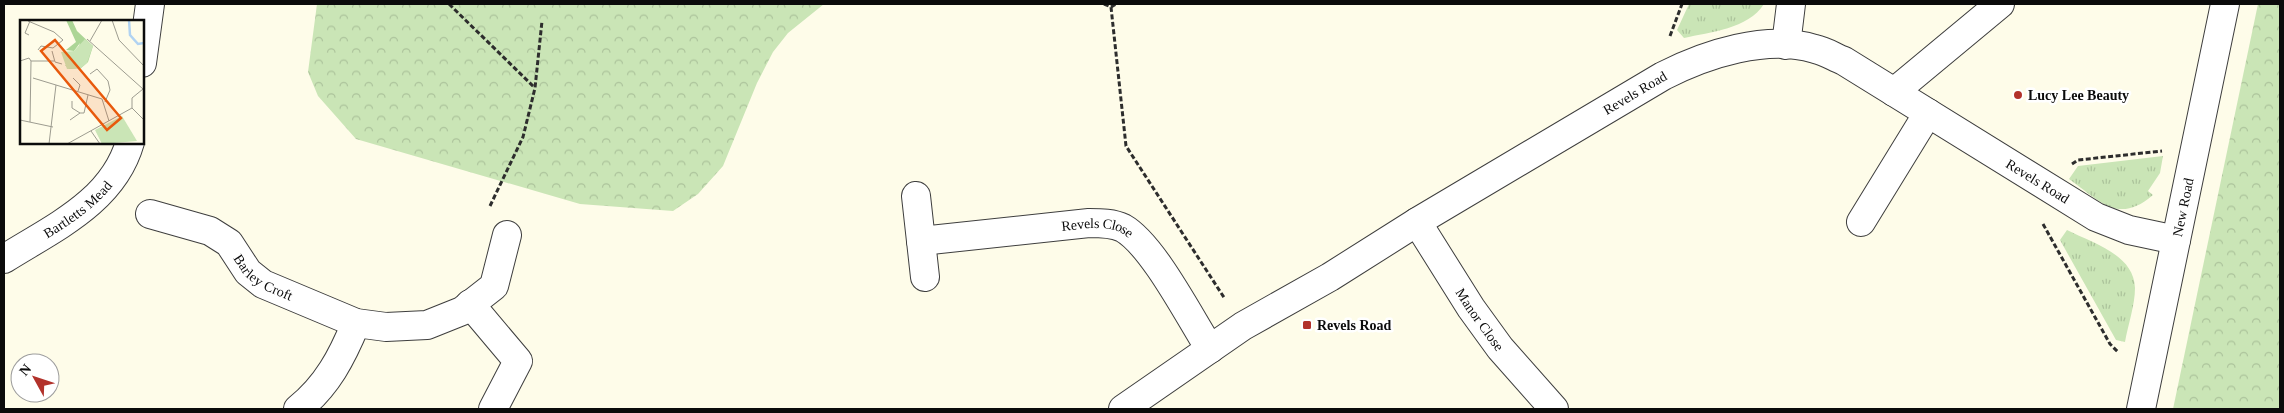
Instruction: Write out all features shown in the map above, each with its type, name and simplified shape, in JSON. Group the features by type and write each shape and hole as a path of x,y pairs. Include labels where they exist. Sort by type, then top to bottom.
{"street":[{"path":"144,48 150,4"},
{"path":"1786,45 1791,4"},
{"path":"1894,92 2000,4"},
{"name":"New Road","path":"2141,409 2225,4"},
{"name":"Revels Road","path":"1135,406 1243,326 1330,277 1417,222 1663,76 1693,60 1750,46 1786,45 1815,48 1844,61 2111,225 2176,240"},
{"path":"1861,222 1928,113"},
{"name":"Bartletts Mead","path":"4,258 92,202 105,189 117,172 129,144"},
{"path":"916,196 926,277"},
{"name":"Barley Croft","path":"150,214 210,231 229,243 248,272 263,284 356,323 386,327 427,325 462,310 494,286 507,235"},
{"name":"Manor Close","path":"1417,222 1471,308 1500,348 1554,409"},
{"name":"Revels Close","path":"921,241 1089,223 1105,223 1121,227 1132,234 1147,250 1210,349"},
{"path":"470,304 518,361 493,409"},
{"path":"298,409 315,396 329,377 342,356 356,323"}],"path":[{"path":"449,4 535,88"},
{"path":"1104,4 1111,7"},
{"path":"1111,7 1116,4"},
{"path":"1111,7 1126,146 1243,326"},
{"path":"507,235 486,212 523,137 535,88 542,21"},
{"path":"2043,184 2078,160 2162,151 2196,150"},
{"path":"2042,223 2110,344 2146,381"}],"green space":[{"path":"317,4 824,4 788,33 773,52 757,83 723,166 698,194 673,211 580,204 356,139 318,96 308,72"},
{"path":"1689,4 1764,4 1757,12 1739,24 1684,38 1677,30"},
{"path":"2258,4 2280,4 2280,409 2173,409"},
{"path":"2163,156 2160,173 2148,191 2153,195 2141,204 2129,208 2119,209 2110,207 2100,202 2069,179 2078,166"},
{"path":"2067,230 2110,251 2120,258 2133,276 2135,295 2125,342 2116,340 2060,240"}],"place":[{"name":"Lucy Lee Beauty","path":"2018,95"},
{"name":"Revels Road","path":"1307,325"}]}
